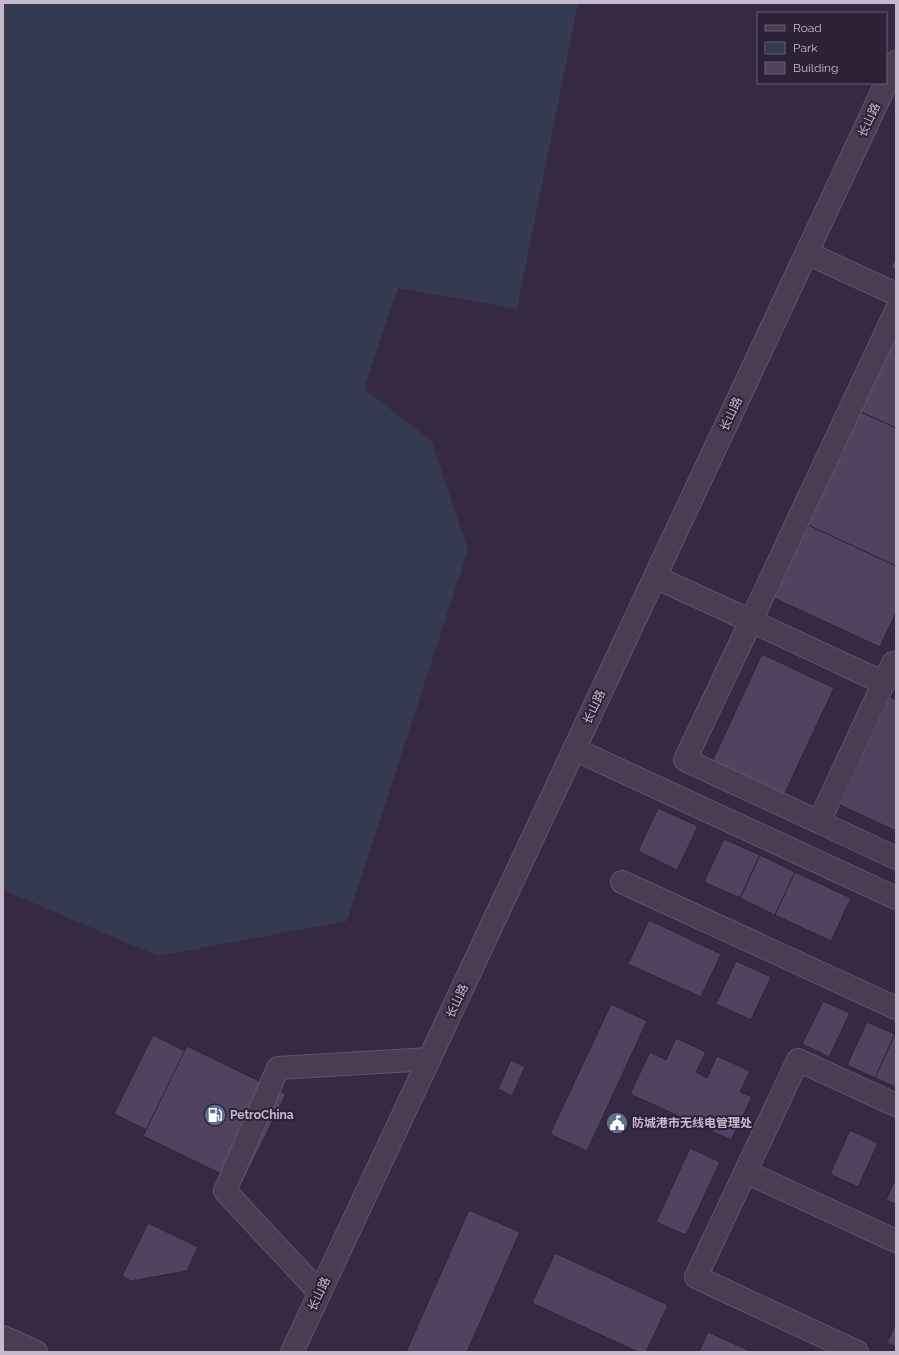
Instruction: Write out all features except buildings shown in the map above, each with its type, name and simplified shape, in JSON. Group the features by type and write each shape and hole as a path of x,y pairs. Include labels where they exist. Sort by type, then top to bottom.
{"street":[{"name":"长山路","path":"887,81 896,62"},
{"name":"长山路","path":"292,1352 886,84"},
{"path":"807,253 896,294"},
{"path":"896,311 685,760 896,858"},
{"path":"655,577 884,683"},
{"path":"819,822 895,661"},
{"path":"574,750 896,898"},
{"path":"622,882 896,1008"},
{"path":"320,1293 225,1191 278,1068 430,1059"},
{"path":"857,1352 696,1278 798,1060 896,1105"},
{"path":"746,1172 896,1241"},
{"path":"3,1337 36,1352"}],"green space":[{"path":"3,3 578,3 517,309 398,288 364,389 431,440 468,550 347,921 158,956 3,890"}],"place":[{"name":"PetroChina","path":"215,1115"},
{"name":"防城港市无线电管理处","path":"617,1123"}]}
